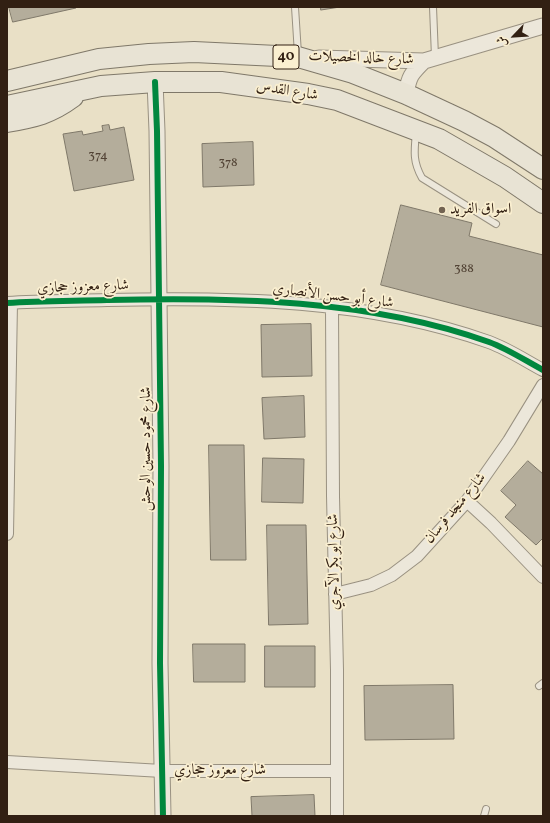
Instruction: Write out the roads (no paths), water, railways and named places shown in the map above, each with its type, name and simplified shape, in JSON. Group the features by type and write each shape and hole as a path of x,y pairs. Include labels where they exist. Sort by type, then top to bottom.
{"highway":[{"name":"40","path":"7,81 99,59 149,54 194,52 298,57 353,73 406,94 464,121 543,169"},
{"name":"شارع القدس","path":"7,106 108,85 155,82 221,82 308,94 337,100 439,139 505,177 543,203"},
{"path":"7,122 39,116 60,107 83,90"}],"street":[{"name":"شارع خالد الخصيلات","path":"406,94 408,80 412,72 430,60 543,26"},
{"name":"شارع خالد الخصيلات","path":"298,57 430,60"},
{"name":"شارع محمود حسين الوحش","path":"155,82 159,299 160,663 163,816"},
{"name":"شارع معزوز حجازي","path":"9,303 159,299"},
{"name":"شارع أبو حسن الأنصاري","path":"159,299 266,302 379,314 419,322 491,343 543,370"},
{"path":"7,534 9,303"},
{"name":"شارع ابو بكر الآجري","path":"332,308 337,816"},
{"name":"شارع منجد فرسان","path":"336,594 371,585 392,575 417,556 467,501 509,441 543,385"},
{"path":"467,501 491,523 543,577"},
{"name":"شارع معزوز حجازي","path":"7,762 162,771 337,771"}],"lane":[{"path":"294,7 298,57"},
{"path":"430,60 433,7"},
{"path":"416,130 414,158 417,170 422,178 496,224"},
{"path":"484,816 486,809"}],"place":[{"name":"اسواق الفريد","path":"442,210"}]}
